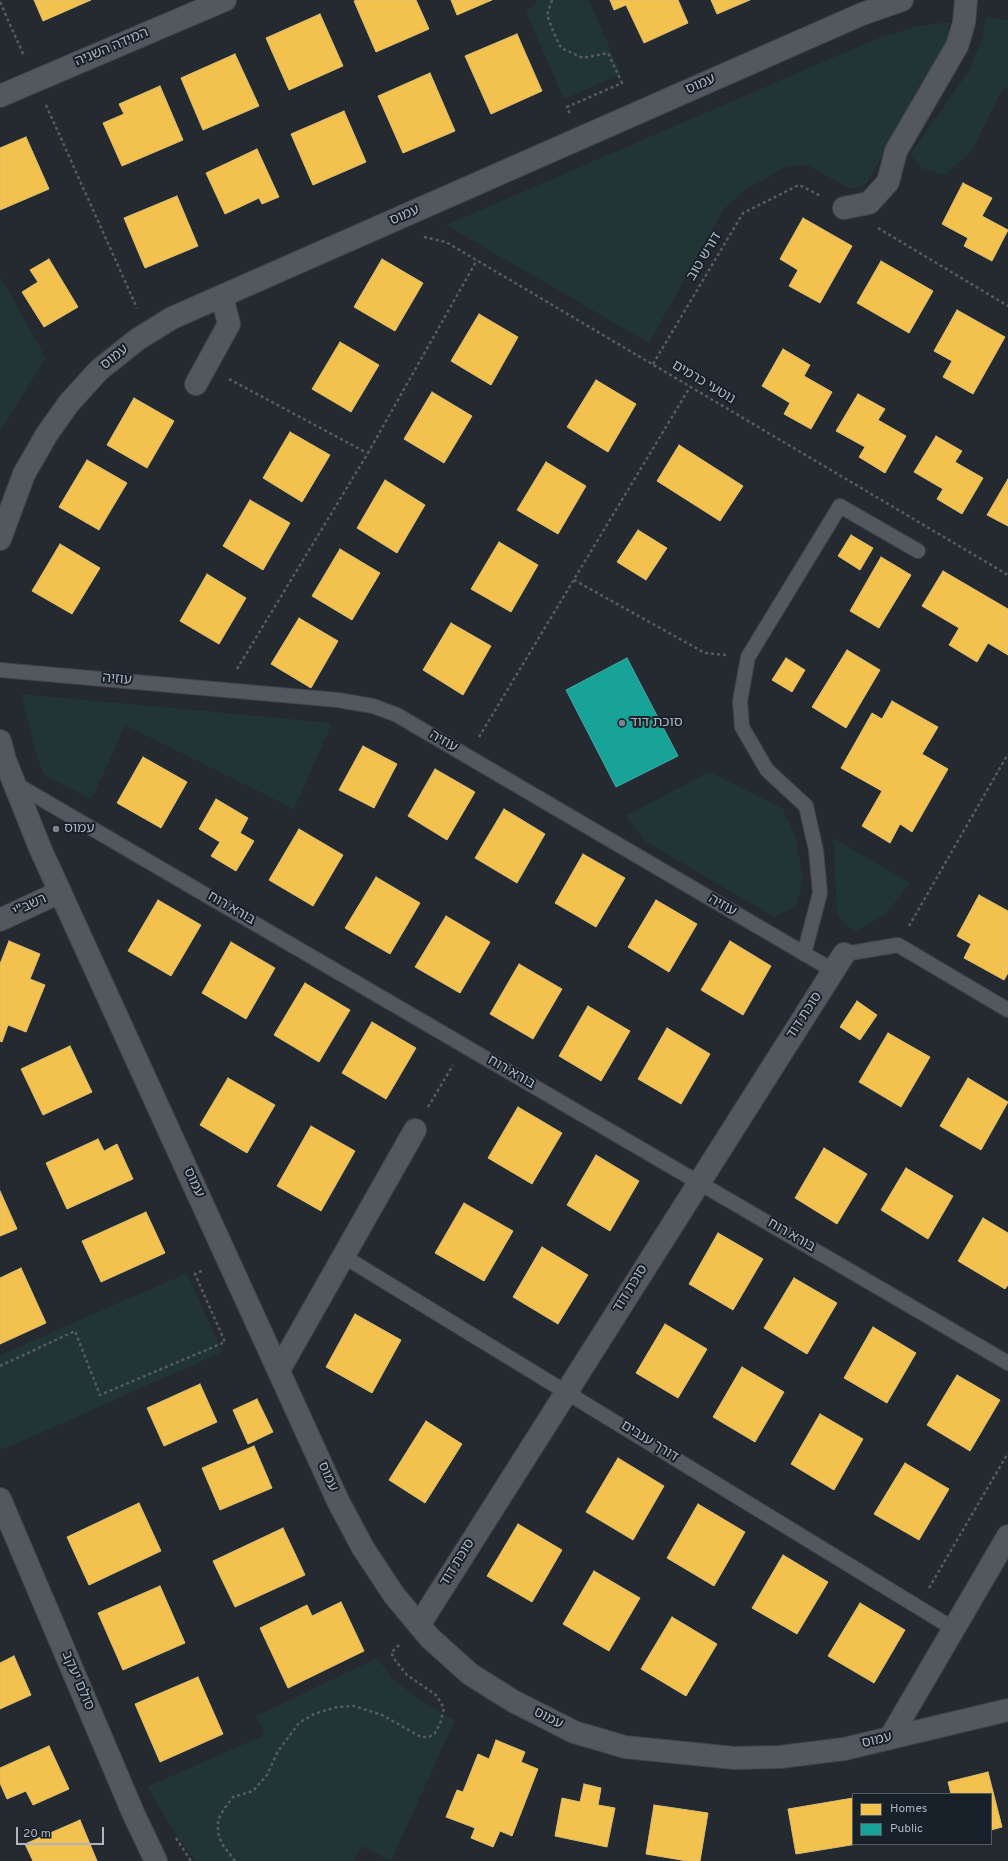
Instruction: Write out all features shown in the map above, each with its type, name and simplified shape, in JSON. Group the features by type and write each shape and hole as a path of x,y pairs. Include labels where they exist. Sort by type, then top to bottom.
{"street":[{"name":"המידה השניה","path":"0,96 225,0"},
{"name":"עמוס","path":"0,539 24,474 47,434 70,403 99,370 148,333 172,318 862,14 902,0"},
{"path":"844,208 869,203 888,182 896,152 957,46 964,23 966,0"},
{"path":"201,375 229,324 222,297"},
{"name":"עמוס","path":"0,741 5,760 14,783 60,892 338,1501 363,1548 394,1595 430,1638 470,1674 513,1701 574,1732 625,1747 680,1754 749,1758 844,1749 1008,1710"},
{"name":"רשב\"י","path":"0,920 60,892"},
{"name":"סוכת דוד","path":"418,1625 839,962"},
{"path":"279,1370 415,1130"},
{"name":"סולם יעקב","path":"0,1499 134,1815 156,1861"},
{"path":"890,1738 1008,1536"}],"lane":[{"path":"804,954 820,894 816,850 806,806 767,770 742,727 740,701 748,657 840,506 918,551"},
{"name":"עוזיה","path":"0,670 338,700 373,706 397,715 804,954 839,962"},
{"name":"בורא רוח","path":"14,783 1008,1363"},
{"path":"839,962 898,945 1008,1010"},
{"name":"דורך ענבים","path":"343,1256 954,1629"}],"path":[{"path":"552,0 547,15 561,48 583,58 608,53 622,83 567,107 580,139"},
{"path":"0,2 148,333"},
{"name":"דורש טוב","path":"653,364 743,213 798,185 844,208"},
{"path":"844,208 1008,306"},
{"name":"נוטעי כרמים","path":"380,227 446,242 1008,575"},
{"path":"225,690 368,453 477,260"},
{"path":"201,375 368,453"},
{"path":"467,756 690,387"},
{"path":"574,580 705,653 748,657"},
{"path":"898,945 1008,754"},
{"path":"415,1130 465,1046"},
{"path":"0,1366 75,1331 100,1395 225,1342 196,1274 228,1259"},
{"path":"918,1607 1008,1453"},
{"path":"235,1861 222,1844 218,1833 218,1820 233,1797 253,1791 267,1775 278,1751 299,1723 314,1714 337,1707 354,1706 382,1715 422,1737 429,1737 435,1732 440,1724 444,1708 436,1695 408,1675 391,1653 418,1625"}],"green space":[{"path":"536,0 589,0 621,74 564,99 525,10 537,5"},
{"path":"987,17 1008,21 1008,88 1003,88 972,150 945,175 921,168 910,154 969,71 980,44"},
{"path":"949,22 948,40 865,185 850,189 807,165 788,166 748,188 724,209 649,343 446,225 876,39 919,26"},
{"path":"0,276 46,358 0,431"},
{"path":"21,694 332,723 294,809 125,725 92,799 44,775 35,750"},
{"path":"709,772 783,809 796,838 803,879 796,907 774,917 645,841 626,816"},
{"path":"833,838 910,883 885,915 854,932 837,915"},
{"path":"187,1273 222,1352 2,1450 0,1444 0,1355"},
{"path":"377,1658 394,1680 422,1701 455,1720 391,1861 362,1846 354,1861 196,1861 179,1839 147,1787 265,1735 256,1716"}],"building: Homes":[{"path":"34,0 91,0 43,21"},
{"path":"416,0 429,29 376,52 354,1"},
{"path":"451,0 492,0 457,15"},
{"path":"610,0 678,0 688,23 644,43 626,5 614,10"},
{"path":"711,0 750,0 717,14"},
{"path":"320,14 343,66 289,90 266,38"},
{"path":"517,34 542,91 491,114 465,56"},
{"path":"235,54 259,106 203,130 181,78"},
{"path":"430,73 455,131 403,153 378,96"},
{"path":"160,86 183,140 122,166 103,123 124,114 119,104"},
{"path":"344,111 366,162 313,185 291,134"},
{"path":"26,137 49,189 0,210 0,148"},
{"path":"257,149 279,197 262,204 259,198 225,214 206,173"},
{"path":"963,183 992,198 982,216 1008,230 992,261 964,246 968,238 942,224"},
{"path":"177,196 198,246 145,268 124,218"},
{"path":"803,218 852,246 820,303 789,286 798,270 780,259"},
{"path":"49,259 78,307 44,327 22,292 38,282 30,270"},
{"path":"382,259 423,283 395,331 354,307"},
{"path":"881,261 933,291 909,333 857,303"},
{"path":"957,310 1005,337 973,394 943,377 952,361 934,351"},
{"path":"479,314 518,337 491,385 451,361"},
{"path":"340,342 379,365 351,412 312,389"},
{"path":"783,349 810,365 804,376 832,392 811,429 784,414 790,403 762,386"},
{"path":"596,380 636,404 608,452 567,427"},
{"path":"432,392 472,416 444,463 404,439"},
{"path":"858,394 885,409 878,420 906,436 885,473 859,457 865,447 836,431"},
{"path":"134,398 174,421 147,468 107,445"},
{"path":"290,432 330,455 302,502 263,478"},
{"path":"936,436 962,451 955,462 983,478 962,514 937,499 943,489 914,472"},
{"path":"679,445 743,486 720,521 657,481"},
{"path":"87,460 127,483 99,530 59,507"},
{"path":"546,462 586,486 558,534 517,510"},
{"path":"1008,479 1008,526 987,515"},
{"path":"385,480 425,505 397,553 357,528"},
{"path":"250,500 290,523 263,570 223,546"},
{"path":"638,530 667,548 646,580 617,562"},
{"path":"851,535 873,548 860,570 838,556"},
{"path":"499,542 538,565 511,612 471,589"},
{"path":"60,544 100,568 72,614 32,591"},
{"path":"340,549 380,573 352,620 312,596"},
{"path":"881,557 911,575 879,628 850,611"},
{"path":"943,571 1008,609 1008,655 988,643 977,662 949,645 959,628 922,606"},
{"path":"207,574 246,598 219,644 180,621"},
{"path":"299,618 338,641 311,688 271,664"},
{"path":"451,623 491,646 463,695 423,670"},
{"path":"847,650 880,670 846,728 812,707"},
{"path":"786,658 805,670 792,692 772,680"},
{"path":"892,701 938,727 922,754 948,769 912,832 900,824 890,843 862,826 882,791 841,768 872,713 882,719"},
{"path":"363,746 397,764 374,808 339,790"},
{"path":"143,757 187,782 161,828 117,803"},
{"path":"435,769 475,792 447,840 408,816"},
{"path":"216,799 248,818 240,833 254,841 236,871 211,856 220,842 199,829"},
{"path":"504,809 545,834 517,883 475,858"},
{"path":"299,829 343,855 313,906 269,880"},
{"path":"583,854 625,878 596,927 555,903"},
{"path":"376,877 420,903 390,954 345,928"},
{"path":"979,895 1008,911 1008,973 1004,980 964,958 971,944 957,936"},
{"path":"158,900 201,925 171,976 128,951"},
{"path":"656,900 697,924 669,972 628,947"},
{"path":"446,916 490,942 460,993 415,967"},
{"path":"9,941 40,954 30,979 45,985 26,1032 8,1025 2,1042 0,1041 0,964"},
{"path":"730,941 771,966 743,1015 701,990"},
{"path":"231,942 275,968 246,1019 202,993"},
{"path":"519,964 562,989 533,1039 490,1014"},
{"path":"305,983 350,1010 319,1062 274,1035"},
{"path":"857,1001 877,1015 860,1040 840,1027"},
{"path":"588,1006 630,1031 601,1081 559,1056"},
{"path":"372,1022 416,1048 386,1099 342,1073"},
{"path":"667,1028 710,1054 681,1104 638,1079"},
{"path":"888,1033 930,1057 901,1107 859,1082"},
{"path":"70,1046 92,1092 43,1115 21,1069"},
{"path":"228,1078 275,1105 247,1153 200,1125"},
{"path":"968,1078 1008,1102 981,1150 940,1126"},
{"path":"518,1107 562,1133 532,1184 488,1158"},
{"path":"311,1126 355,1151 321,1211 277,1186"},
{"path":"98,1139 104,1151 117,1144 133,1179 67,1209 46,1163"},
{"path":"824,1148 867,1174 837,1224 795,1198"},
{"path":"596,1155 639,1181 610,1231 567,1205"},
{"path":"906,1168 953,1196 928,1239 881,1210"},
{"path":"0,1191 17,1229 0,1236"},
{"path":"464,1203 513,1231 484,1281 435,1253"},
{"path":"146,1212 165,1253 101,1282 82,1241"},
{"path":"983,1218 1008,1233 1008,1285 1005,1289 958,1261"},
{"path":"718,1233 763,1259 733,1310 689,1284"},
{"path":"542,1247 588,1275 558,1324 513,1297"},
{"path":"21,1268 46,1323 0,1344 0,1278"},
{"path":"794,1278 837,1303 807,1354 764,1328"},
{"path":"355,1314 401,1340 372,1393 326,1367"},
{"path":"665,1324 707,1349 678,1398 636,1373"},
{"path":"873,1327 916,1353 887,1403 844,1378"},
{"path":"742,1367 784,1392 755,1442 713,1417"},
{"path":"957,1375 1000,1400 970,1451 927,1425"},
{"path":"200,1384 217,1422 164,1446 147,1408"},
{"path":"257,1399 273,1432 248,1444 233,1410"},
{"path":"820,1414 863,1439 834,1490 791,1464"},
{"path":"426,1421 462,1444 425,1503 389,1480"},
{"path":"254,1446 272,1488 220,1510 202,1468"},
{"path":"618,1458 664,1486 633,1540 586,1512"},
{"path":"905,1463 949,1489 919,1540 874,1514"},
{"path":"139,1503 161,1551 89,1585 67,1537"},
{"path":"698,1504 745,1532 714,1586 667,1558"},
{"path":"518,1524 562,1550 532,1602 487,1576"},
{"path":"283,1528 305,1575 235,1607 213,1561"},
{"path":"783,1555 828,1582 797,1634 752,1608"},
{"path":"594,1571 640,1598 609,1651 563,1624"},
{"path":"160,1586 185,1643 123,1670 98,1613"},
{"path":"341,1602 364,1651 288,1688 260,1628 307,1605 312,1616"},
{"path":"860,1603 905,1630 874,1683 828,1656"},
{"path":"672,1617 717,1644 686,1696 641,1669"},
{"path":"14,1656 31,1695 0,1709 0,1663"},
{"path":"198,1677 223,1734 160,1762 135,1704"},
{"path":"496,1740 525,1752 521,1762 538,1769 512,1836 500,1831 493,1847 471,1838 475,1828 446,1817 457,1790 463,1792 478,1754 489,1759"},
{"path":"49,1746 69,1789 33,1805 26,1791 7,1799 0,1783 0,1768"},
{"path":"988,1772 1002,1827 992,1830 992,1793 951,1793 948,1782"},
{"path":"584,1784 601,1788 598,1805 615,1808 607,1847 555,1836 562,1798 580,1802"},
{"path":"852,1798 852,1845 796,1854 788,1809"},
{"path":"654,1805 708,1813 700,1861 687,1861 646,1854"},
{"path":"80,1820 97,1861 33,1861 25,1844"}],"building: Public":[{"name":"סוכת דוד","path":"627,658 678,756 616,787 566,690"}],"place":[{"name":"סוכת דוד","path":"622,723"},
{"name":"עמוס","path":"56,829"}]}
